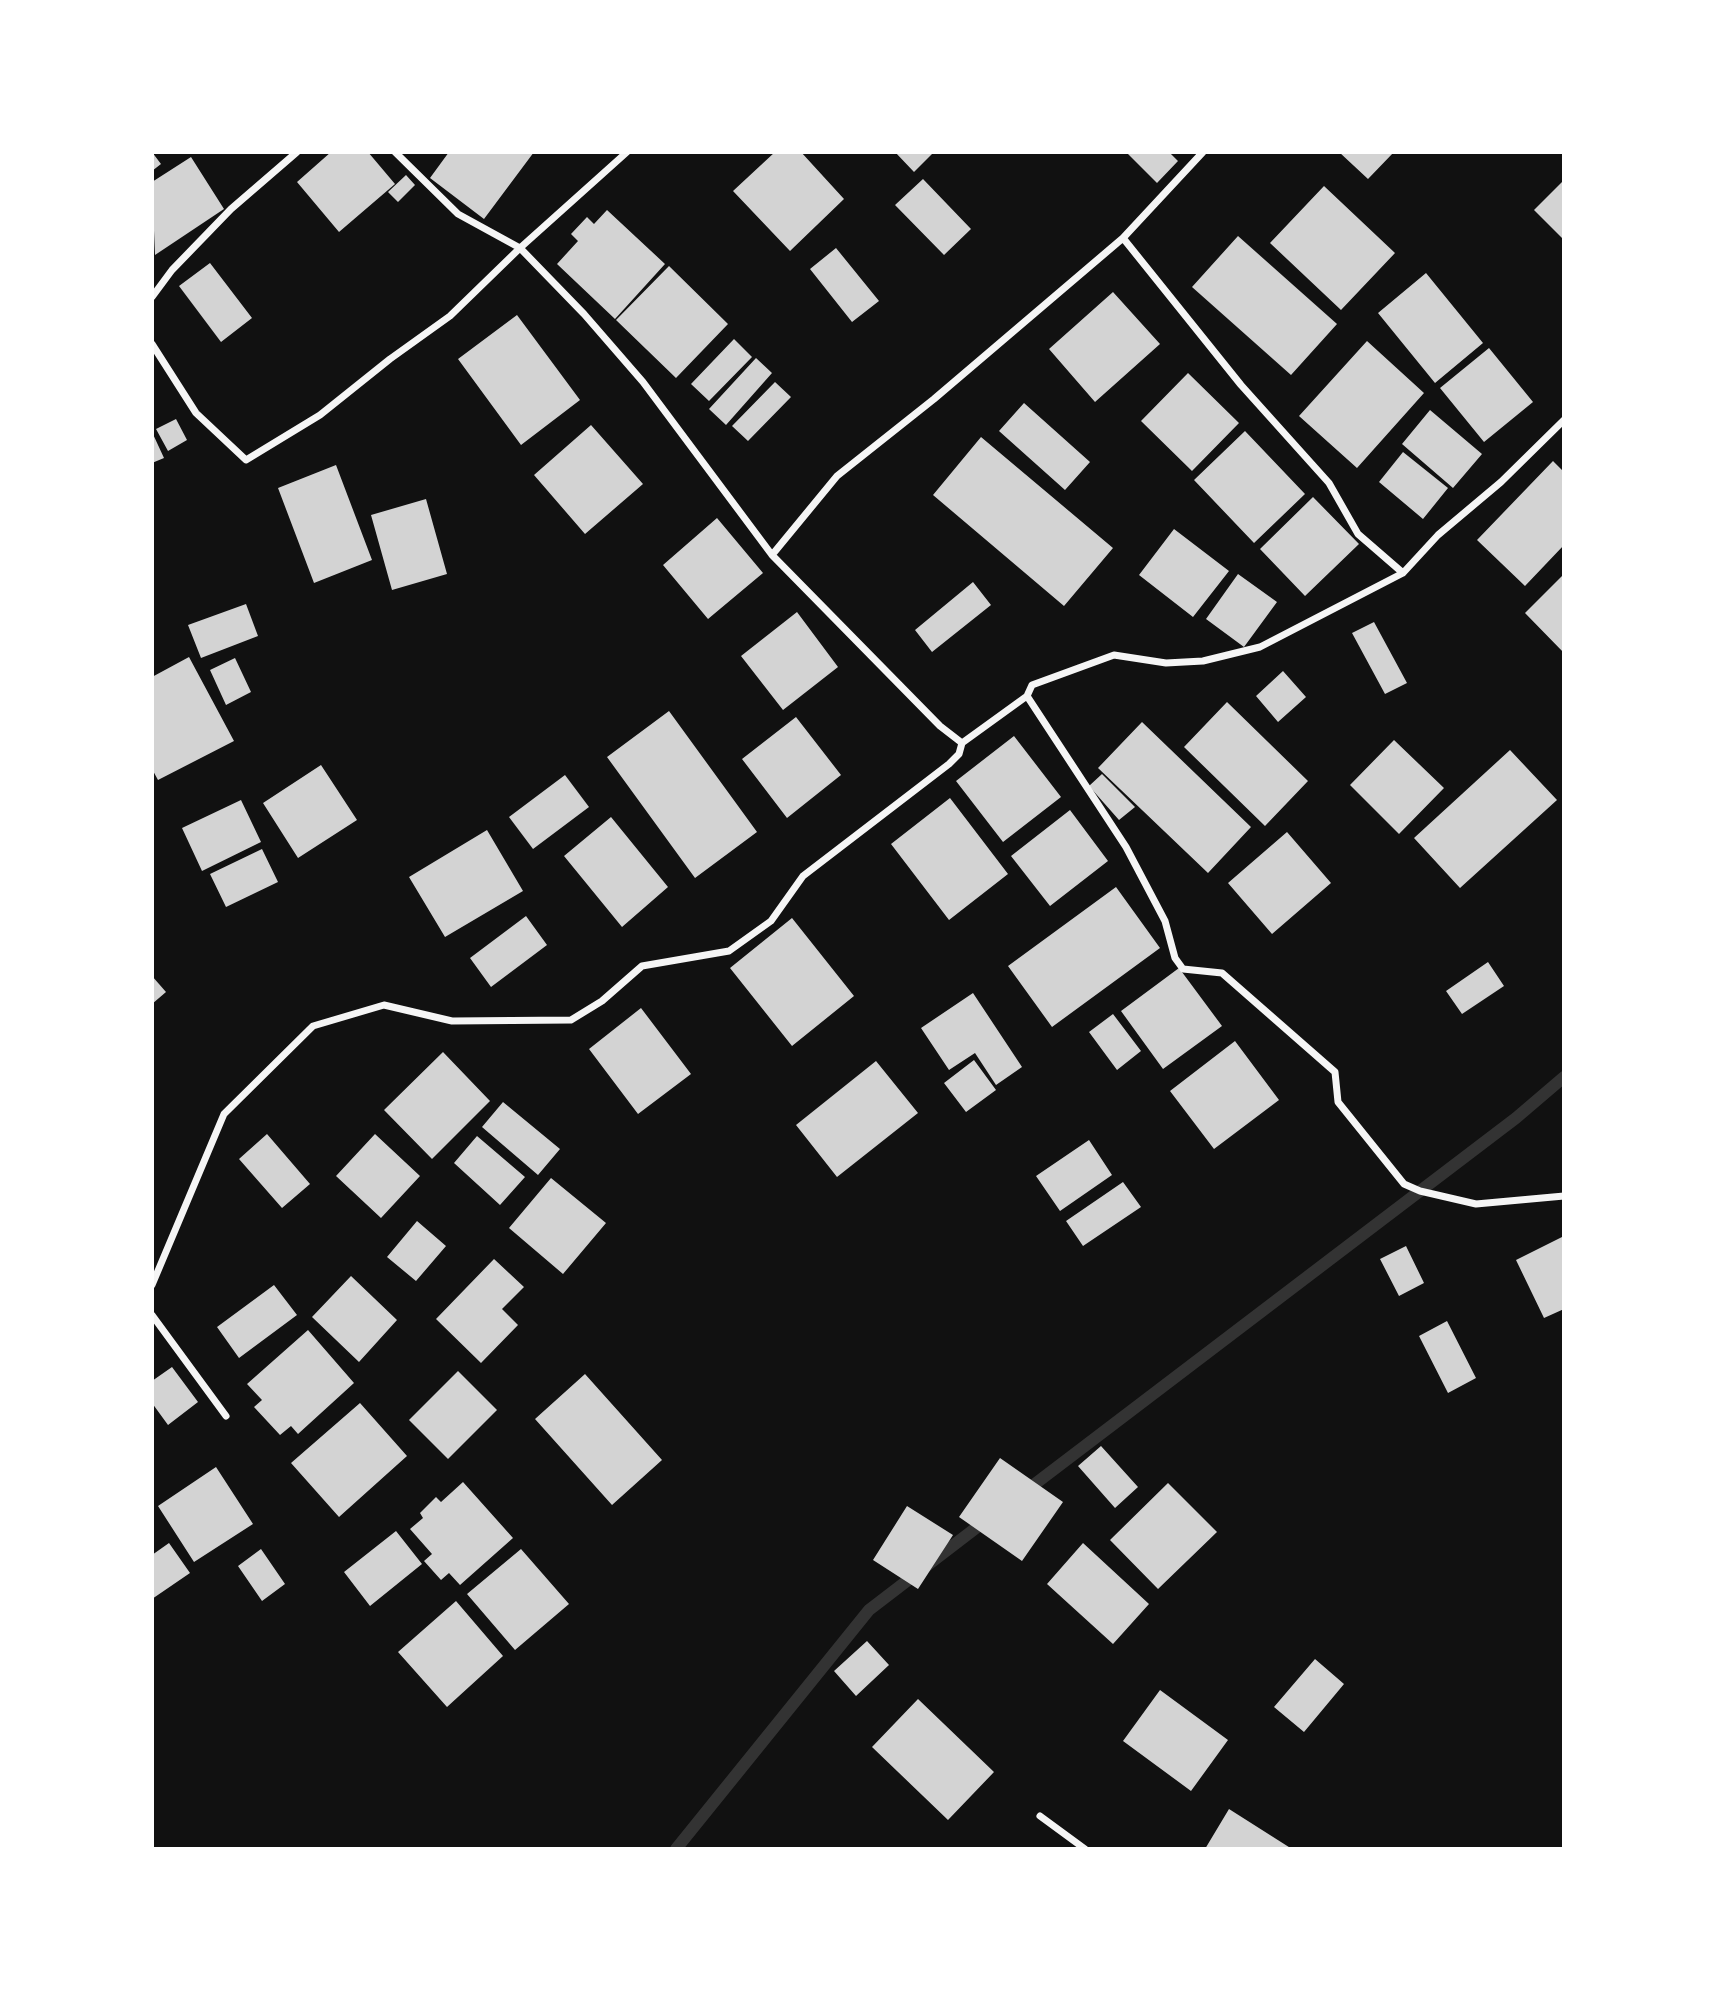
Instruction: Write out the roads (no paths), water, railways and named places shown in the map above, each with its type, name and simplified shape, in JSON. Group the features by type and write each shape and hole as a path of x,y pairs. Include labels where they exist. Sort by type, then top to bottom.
{"street":[{"path":"152,298 172,270 231,209 297,152"},
{"path":"395,152 458,214 520,248 584,314 643,383 772,555 940,726 962,743"},
{"path":"152,344 195,412 246,460 320,415 450,316 520,248 627,152"},
{"path":"772,555 837,476 934,399 1123,238 1203,152"},
{"path":"1123,238 1241,385 1329,483 1358,534 1403,573"},
{"path":"152,1285 224,1114 313,1026 384,1005 452,1021 571,1020 602,1001 642,966 729,951 771,921 803,876 949,765 959,754 962,743 1027,696 1032,685 1114,655 1166,663 1203,661 1260,647 1403,573 1438,536 1501,482 1564,420"},
{"path":"1027,696 1126,847 1166,920 1175,958 1183,970 1222,973 1335,1072 1338,1102 1404,1184 1420,1191 1476,1204 1564,1196"},
{"path":"152,1315 226,1416"},
{"path":"1040,1816 1085,1849"}],"waterway":[{"path":"1023,1493 1516,1118 1564,1077"},
{"path":"676,1849 869,1610 989,1518"}]}
